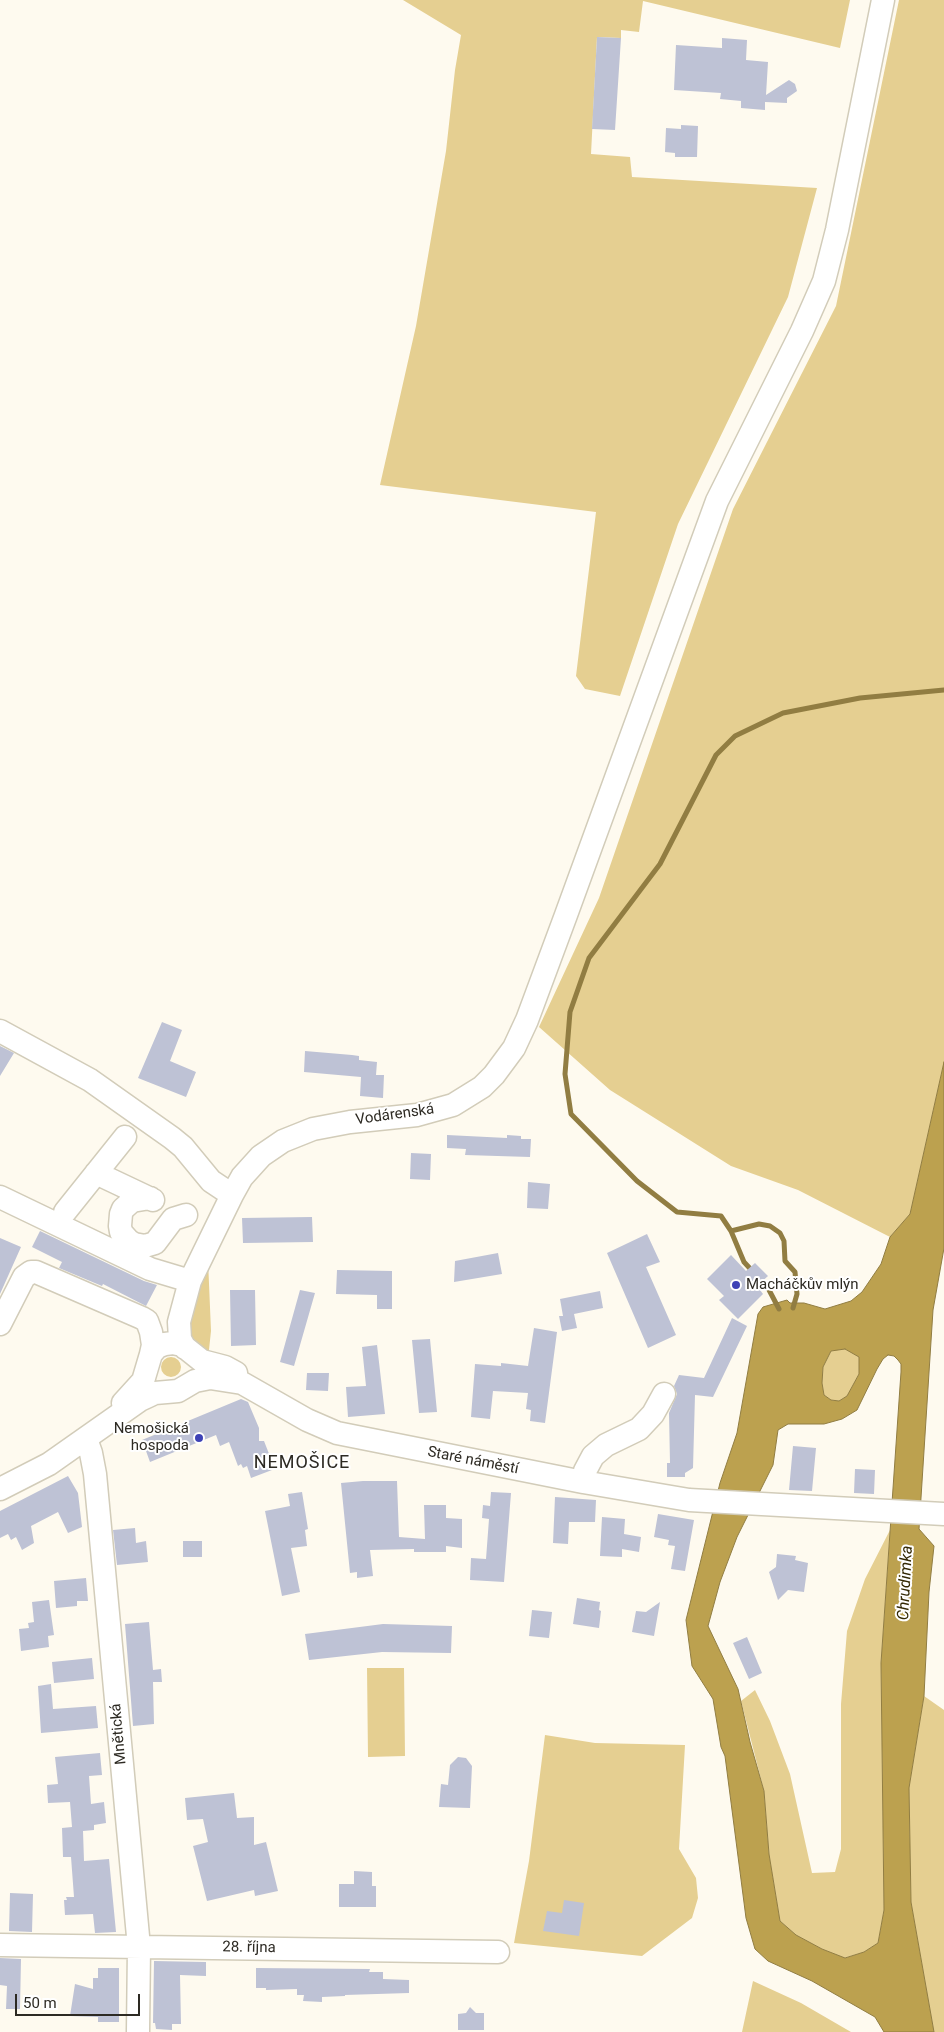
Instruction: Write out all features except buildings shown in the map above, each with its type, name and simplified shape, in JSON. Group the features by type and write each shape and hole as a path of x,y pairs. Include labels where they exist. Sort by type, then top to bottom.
{"street":[{"name":"Vodárenská","path":"150,1356 163,1339 173,1310 190,1281 232,1195 242,1177 261,1156 278,1144 298,1134 335,1124 417,1115 453,1105 482,1086 494,1075 514,1048 527,1020 566,915 717,500 802,331 824,282 837,230 883,0"},
{"path":"0,1031 90,1080 172,1138 183,1147 211,1181 232,1195"},
{"path":"65,1212 125,1137"},
{"path":"96,1173 215,1229"},
{"path":"0,1197 150,1269 190,1281"},
{"path":"150,1198 132,1201 127,1204 120,1214 121,1232 134,1244 145,1246 155,1243 173,1219 186,1216"},
{"path":"0,1324 21,1282 27,1274 32,1272 46,1275 146,1321 150,1326 153,1340 147,1374 153,1384 163,1391 179,1389 193,1379 195,1366 193,1358 187,1349"},
{"name":"Vodárenská","path":"187,1349 180,1339 179,1322 190,1281"},
{"path":"138,1316 173,1310"},
{"name":"Staré náměstí","path":"150,1356 160,1345 178,1344 202,1361 230,1369 266,1396"},
{"path":"0,1489 49,1464 93,1433 140,1386 150,1356"},
{"name":"Staré náměstí","path":"93,1433 148,1395 179,1389 210,1378 236,1381 306,1420 338,1433 583,1482 689,1500 938,1513"},
{"path":"583,1482 585,1471 594,1456 606,1445 639,1429 653,1414 664,1394"},
{"name":"Mnětická","path":"93,1433 91,1453 95,1474 139,1947 138,2032"},
{"name":"28. října","path":"0,1945 498,1952"}],"shaded area":[{"path":"403,0 850,0 840,48 643,1 639,32 621,30 621,38 597,37 591,154 630,157 632,177 817,188 788,297 678,524 620,696 585,689 576,676 596,512 380,485 416,326 446,151 461,35"},
{"path":"899,0 944,0 944,1062 910,1214 890,1237 798,1190 731,1166 610,1090 539,1027 599,898 733,509 836,306"},
{"path":"208,1260 211,1331 208,1359 184,1329"},
{"path":"845,1348 859,1357 859,1374 847,1396 839,1401 831,1400 824,1395 822,1383 823,1367 831,1351"},
{"path":"167,1357 175,1357 181,1363 181,1371 175,1377 167,1377 161,1371 161,1363"},
{"path":"890,1530 881,1663 884,1910 878,1943 864,1952 844,1958 796,1935 780,1921 769,1854 764,1791 741,1701 755,1690 770,1721 790,1774 812,1873 835,1872 841,1849 841,1704 847,1631 865,1579"},
{"path":"367,1668 404,1668 405,1756 368,1757"},
{"path":"924,1696 944,1710 944,2032 934,2032 911,1902 909,1788"},
{"path":"545,1735 595,1743 685,1745 679,1849 696,1878 698,1898 692,1918 642,1956 514,1943 529,1861"},
{"path":"753,1981 801,2003 851,2032 742,2032"}],"water":[{"name":"Chrudimka","path":"944,1062 944,1248 933,1310 919,1529 934,1546 929,1592 924,1696 909,1788 911,1902 934,2032 884,2032 875,2017 812,1981 768,1961 755,1949 746,1918 725,1756 721,1747 713,1699 692,1666 686,1620 720,1483 737,1433 758,1314 763,1307 787,1300 790,1303 804,1303 825,1309 851,1301 862,1292 881,1264 890,1237 910,1214","holes":["845,1349 859,1357 859,1374 847,1396 839,1401 831,1400 824,1395 822,1383 823,1367 831,1351","888,1355 894,1356 898,1360 901,1364 901,1372 881,1663 884,1910 878,1943 864,1952 845,1958 822,1949 796,1935 780,1921 769,1854 764,1791 738,1689 708,1626 720,1582 737,1537 773,1465 778,1430 788,1424 824,1424 842,1419 857,1410 877,1369"]}],"waterway":[{"path":"779,1309 768,1288 744,1262 731,1231 721,1216 677,1212 637,1181 571,1114 565,1074 570,1012 589,958 660,864 716,755 735,736 783,713 860,698 944,690"},
{"path":"731,1231 759,1224 770,1226 780,1233 784,1241 785,1261 795,1272 797,1294 793,1308"}],"place":[{"name":"Macháčkův mlýn","path":"736,1285"},
{"name":"Nemošická hospoda","path":"199,1438"}],"district":[{"name":"NEMOŠICE","path":"302,1463"}]}
